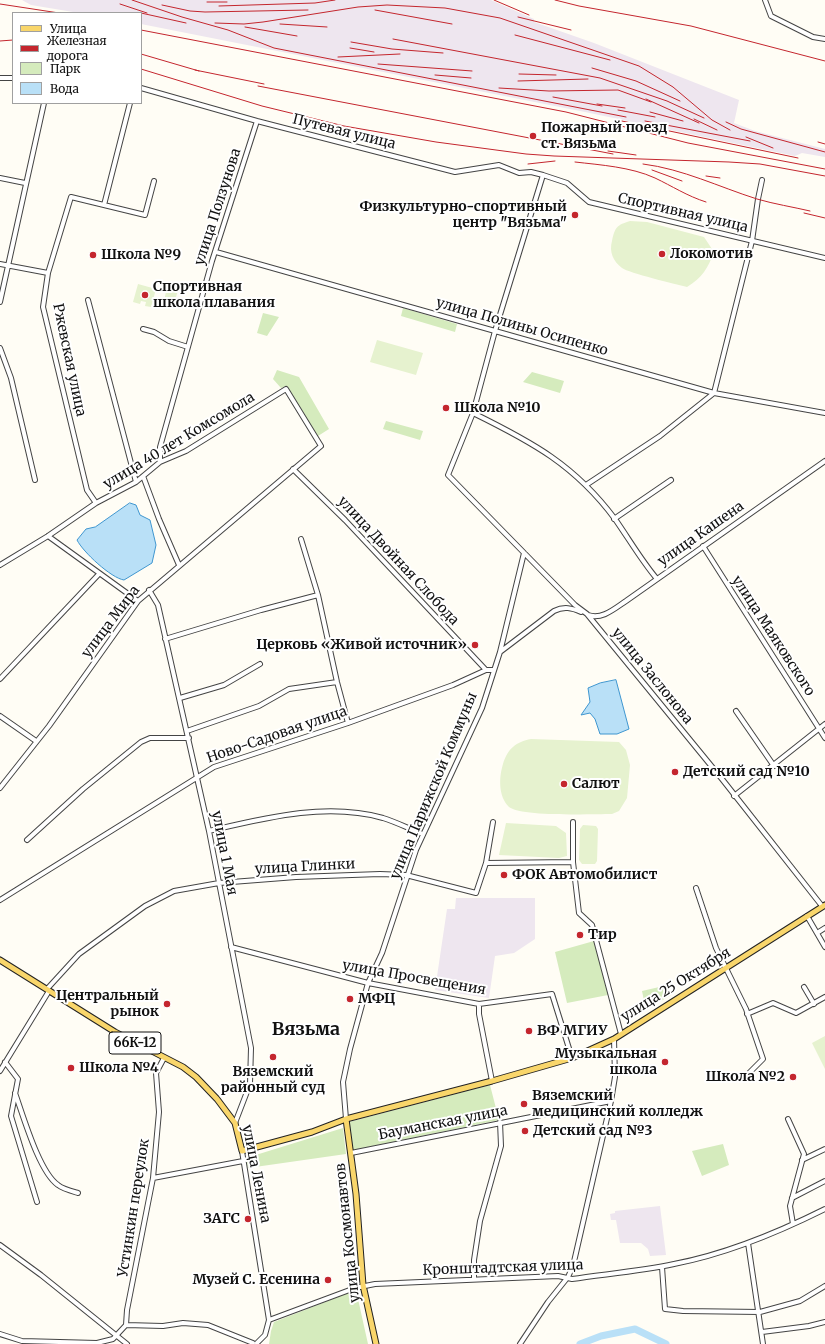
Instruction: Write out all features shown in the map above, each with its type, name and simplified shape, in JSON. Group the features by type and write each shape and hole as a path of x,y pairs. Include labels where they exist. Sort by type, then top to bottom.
{"main road":[{"name":"улица 25 Октября","path":"242,1151 312,1132 346,1120 492,1082 572,1058 614,1039 824,906"},
{"name":"улица Ленина","path":"0,960 115,1032 183,1067 196,1077 217,1099 235,1123 242,1151"},
{"name":"улица Космонавтов","path":"346,1120 351,1153 363,1285 376,1344"}],"street":[{"path":"765,0 771,16 813,37 825,39"},
{"path":"0,78 12,78"},
{"name":"Путевая улица","path":"142,88 257,121 455,172 499,165 519,173 531,172 543,174"},
{"path":"0,302 44,104"},
{"path":"130,104 104,205 145,215 154,181"},
{"name":"улица Ползунова","path":"160,462 160,447 188,346 257,121"},
{"path":"543,174 495,331 473,413 520,436 560,462 586,485 614,519 657,579"},
{"name":"Спортивная улица","path":"543,174 567,182 589,202 825,258"},
{"path":"0,178 25,184"},
{"path":"586,485 660,436 714,394 752,241 762,180"},
{"name":"Ржевская улица","path":"96,503 87,490 43,307 48,273 71,197 104,205"},
{"name":"улица Полины Осипенко","path":"216,252 714,394 825,413"},
{"path":"0,264 48,273"},
{"path":"88,300 136,482"},
{"path":"143,329 154,332 169,341 188,346"},
{"path":"0,348 11,378 35,480"},
{"name":"улица 40 лет Комсомола","path":"0,565 48,536 96,503 136,482 160,462 186,451 286,389 321,446"},
{"name":"улица Заслонова","path":"473,413 448,475 575,605 587,614 824,906"},
{"name":"улица Мира","path":"0,788 49,726 138,601 149,590 321,446"},
{"name":"улица Кашена","path":"587,614 594,617 602,616 626,601 702,546 825,461"},
{"name":"улица Двойная Слобода","path":"293,469 345,520 486,670"},
{"path":"144,476 159,519 179,565"},
{"path":"614,519 671,480"},
{"path":"48,536 78,556 99,574 138,601"},
{"path":"301,539 318,595 337,682 348,723"},
{"name":"улица Маяковского","path":"702,546 825,738"},
{"name":"улица Парижской Коммуны","path":"346,1120 343,1082 368,983 382,953 406,875 423,834 482,708 500,652 524,552"},
{"path":"0,679 99,574"},
{"name":"улица 1 Мая","path":"149,590 158,605 189,738 209,831 251,1048 250,1084 235,1123"},
{"path":"166,639 261,610 318,595"},
{"path":"500,652 560,608 569,608 587,614"},
{"path":"180,698 224,685 260,664"},
{"name":"Ново-Садовая улица","path":"0,900 197,776 214,767 348,723 453,685 486,670 493,670"},
{"path":"187,731 259,706 289,689 337,682"},
{"path":"736,711 774,766"},
{"path":"0,716 36,741"},
{"path":"734,796 774,766 825,724"},
{"path":"27,840 83,789 141,742 150,738 189,738"},
{"path":"209,831 274,816 336,811 383,818 423,834"},
{"name":"улица Глинки","path":"0,1071 48,990 79,954 145,906 174,891 219,883 296,877 406,875 476,893 486,863 493,822"},
{"path":"573,822 573,862 579,913 592,925 621,1034"},
{"path":"486,863 573,862"},
{"path":"696,888 716,948 747,1014 763,1059 749,1073"},
{"path":"807,916 825,947"},
{"path":"817,933 825,928"},
{"name":"улица Просвещения","path":"231,947 368,983 479,1004 552,994 572,1058"},
{"path":"804,987 814,1004"},
{"path":"747,1014 773,1003 786,1010 796,1013 825,997"},
{"path":"479,1004 479,1014 492,1082"},
{"path":"520,1344 553,1295 568,1277 574,1266 611,1101 615,1077 614,1039"},
{"name":"Устинкин переулок","path":"126,1325 127,1310 153,1178 159,1112 156,1073 164,1058"},
{"path":"5,1062 18,1079 11,1116 37,1202"},
{"path":"15,1093 27,1128 44,1168 57,1184 78,1193"},
{"name":"Бауманская улица","path":"351,1153 611,1101"},
{"path":"788,1119 804,1154 790,1206 793,1224"},
{"path":"474,1278 474,1260 479,1224 501,1146 500,1122"},
{"path":"802,1160 825,1149"},
{"name":"улица Ленина","path":"242,1151 269,1320 266,1335 254,1343"},
{"path":"153,1178 243,1161"},
{"path":"792,1198 825,1181"},
{"name":"Кронштадтская улица","path":"269,1320 363,1285 474,1278 558,1276 572,1279 662,1267 711,1255 748,1243 825,1209"},
{"path":"748,1243 760,1312 763,1344"},
{"path":"0,1245 42,1275 127,1344"},
{"path":"662,1267 664,1310 760,1312 800,1300 825,1286"},
{"path":"762,1332 808,1326 825,1322"},
{"path":"0,1334 22,1341 97,1344 113,1339 126,1325 163,1326 183,1323 208,1325 254,1343"}],"shaded area":[{"path":"22,0 491,0 534,19 534,22 594,43 739,100 734,123 755,131 825,149 825,157 802,153 795,156 585,112 142,24 142,12 73,12 31,5"},
{"path":"456,898 535,898 535,939 514,953 495,956 489,998 435,990 447,909 455,909"},
{"path":"660,1206 666,1255 650,1256 648,1249 641,1243 620,1243 616,1220 611,1220 610,1214 615,1213 615,1211"}],"green space":[{"name":"Локомотив","path":"630,221 647,222 704,237 714,252 707,268 697,280 687,287 622,268 612,256 611,245 617,227"},
{"name":"Спортивная школа плавания","path":"138,284 156,289 151,307 145,306 146,302 141,301 140,304 133,302"},
{"path":"167,287 178,290 173,308 163,306"},
{"path":"403,308 457,324 455,332 401,316"},
{"path":"263,313 279,317 267,336 257,333"},
{"path":"377,340 423,353 416,375 370,362"},
{"path":"277,370 299,377 329,429 318,436 287,386 281,388 273,379"},
{"path":"532,372 564,381 560,393 523,382"},
{"path":"386,421 423,431 420,440 383,429"},
{"name":"Салют","path":"531,739 619,742 626,750 630,765 627,798 619,811 612,814 542,814 516,810 509,807 505,803 500,786 503,764 507,754 513,747 521,742"},
{"path":"506,823 556,826 566,833 567,856 559,858 499,855"},
{"path":"583,825 596,826 598,829 597,861 595,864 582,864 579,860 580,829"},
{"path":"594,941 608,995 567,1003 555,952"},
{"path":"668,985 671,995 646,1010 642,991"},
{"path":"825,1036 825,1069 812,1043"},
{"path":"490,1085 499,1120 353,1150 349,1122"},
{"path":"343,1128 346,1154 248,1168 246,1158"},
{"path":"723,1144 729,1165 702,1176 692,1151"},
{"path":"356,1290 368,1344 269,1344 274,1322"}],"water":[{"path":"130,503 136,505 140,515 150,520 156,545 152,563 124,580 105,570 85,551 77,540 86,529 95,527"},
{"path":"616,680 629,729 617,734 600,734 595,719 590,713 581,715 590,702 588,688 600,683"}],"waterway":[{"name":"Вязьма","path":"580,1344 601,1336 635,1329 666,1344"}],"railway":[{"path":"132,0 182,17 228,30 274,48 626,117"},
{"path":"219,6 315,3 335,0"},
{"path":"494,0 529,15"},
{"path":"555,0 579,6 691,26 825,61"},
{"path":"207,2 227,2"},
{"path":"0,4 52,12"},
{"path":"120,4 147,13"},
{"path":"162,5 190,11 205,12 308,10"},
{"path":"215,23 244,24 358,7 387,5 445,8 500,18 639,66 673,87 712,120 730,130"},
{"path":"375,10 452,24"},
{"path":"142,13 186,23"},
{"path":"518,17 571,30"},
{"path":"280,24 327,27"},
{"path":"245,27 297,36"},
{"path":"142,30 566,112 688,143 825,169"},
{"path":"515,35 610,60"},
{"path":"393,39 600,78 667,101 704,118"},
{"path":"0,41 12,40"},
{"path":"351,42 392,49 443,53"},
{"path":"350,48 374,52"},
{"path":"142,54 199,71"},
{"path":"338,57 400,54"},
{"path":"378,64 472,71"},
{"path":"592,68 636,81 680,101"},
{"path":"142,69 262,106 344,126 436,142 526,154 554,156 760,164 825,176"},
{"path":"195,70 264,84"},
{"path":"519,74 556,75"},
{"path":"435,75 471,78"},
{"path":"518,81 588,79"},
{"path":"258,86 613,154"},
{"path":"499,88 549,91 618,90 651,102"},
{"path":"553,97 602,106"},
{"path":"646,99 699,123"},
{"path":"597,104 625,108"},
{"path":"618,110 655,117"},
{"path":"650,112 683,121"},
{"path":"694,119 717,130"},
{"path":"617,120 798,158"},
{"path":"645,121 750,141"},
{"path":"726,122 741,129 825,152"},
{"path":"746,137 773,148"},
{"path":"818,142 825,144"},
{"path":"608,151 636,155"},
{"path":"528,164 555,161"},
{"path":"575,162 616,167 646,174 686,194 706,202"},
{"path":"643,164 658,166 687,174 757,199 810,211"},
{"path":"652,170 682,181"},
{"path":"706,176 720,178"},
{"path":"804,213 825,218"}],"place":[{"name":"Пожарный поезд ст. Вязьма","path":"533,136"},
{"name":"Физкультурно-спортивный центр \"Вязьма\"","path":"575,215"},
{"name":"Локомотив","path":"662,254"},
{"name":"Школа №9","path":"93,255"},
{"name":"Спортивная школа плавания","path":"145,295"},
{"name":"Школа №10","path":"446,408"},
{"name":"Церковь «Живой источник»","path":"475,645"},
{"name":"Детский сад №10","path":"675,772"},
{"name":"Салют","path":"564,784"},
{"name":"ФОК Автомобилист","path":"504,875"},
{"name":"Тир","path":"580,935"},
{"name":"МФЦ","path":"350,999"},
{"name":"Центральный рынок","path":"167,1004"},
{"name":"ВФ МГИУ","path":"529,1031"},
{"name":"Вяземский районный суд","path":"273,1057"},
{"name":"Музыкальная школа","path":"665,1062"},
{"name":"Школа №4","path":"71,1068"},
{"name":"Школа №2","path":"793,1077"},
{"name":"Вяземский медицинский колледж","path":"524,1104"},
{"name":"Детский сад №3","path":"525,1131"},
{"name":"ЗАГС","path":"248,1219"},
{"name":"Музей С. Есенина","path":"328,1280"}],"district":[{"name":"Вязьма","path":"306,1030"}]}
